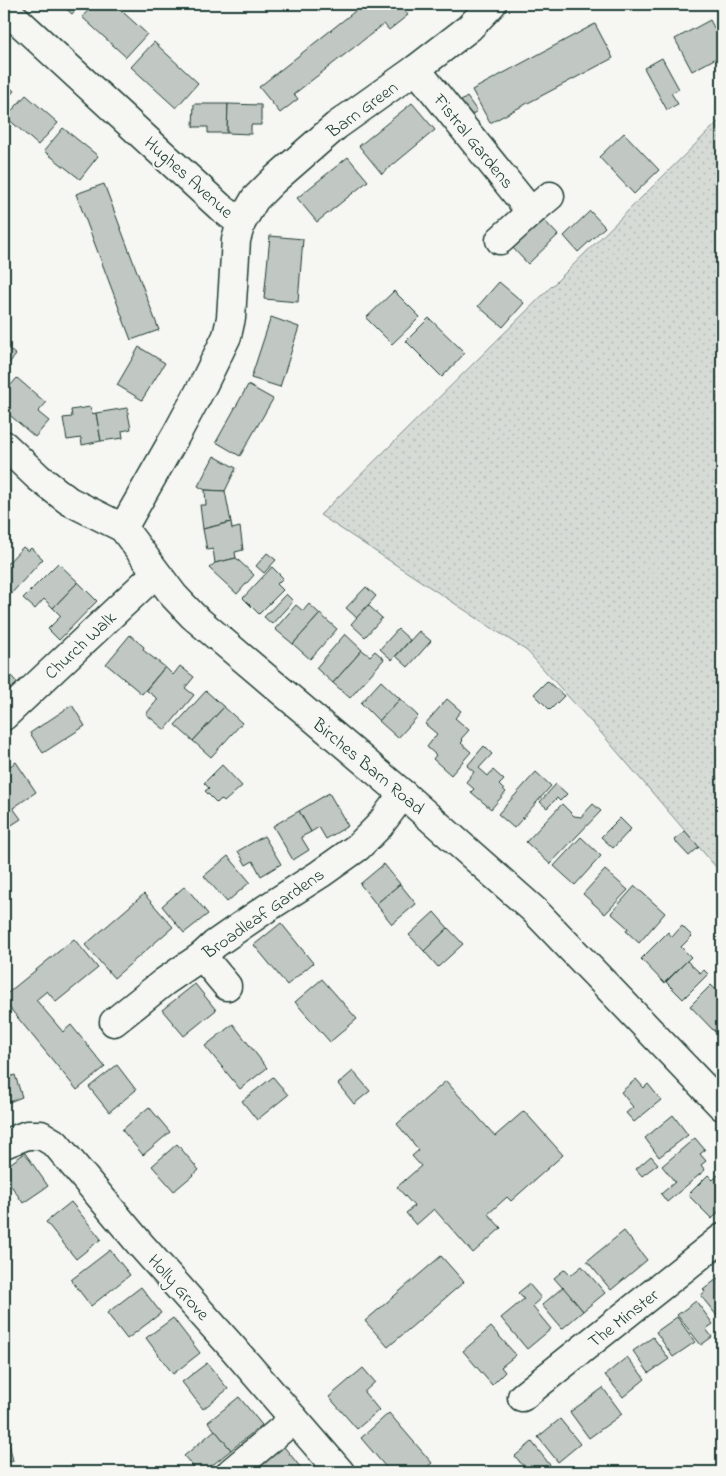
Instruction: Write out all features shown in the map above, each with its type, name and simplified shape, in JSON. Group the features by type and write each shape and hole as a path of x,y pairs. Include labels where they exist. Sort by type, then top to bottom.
{"street":[{"name":"Barn Green","path":"241,223 255,199 294,162 336,126 416,69 469,28 492,4"},
{"name":"Hughes Avenue","path":"4,8 220,207 241,223 236,240 231,318 226,336 190,410 123,528"},
{"name":"Fistral Gardens","path":"416,69 541,204 500,240"},
{"name":"Birches Barn Road","path":"4,445 40,478 69,501 123,528 174,596 193,616 403,794 534,910 722,1106"},
{"name":"Church Walk","path":"4,716 156,573"},
{"name":"Broadleaf Gardens","path":"114,1022 164,982 202,956 215,944 358,847 378,826 403,794"},
{"path":"202,956 227,986"},
{"name":"Holly Grove","path":"4,1144 27,1136 41,1136 56,1144 140,1244 340,1472"},
{"name":"The Minster","path":"522,1397 722,1238"},
{"path":"231,1472 294,1419"}],"shaded area":[{"path":"722,118 722,874 602,734 527,651 320,515"}],"building":[{"path":"61,4 81,4 72,14"},
{"path":"94,4 114,4 147,34 126,57 82,17"},
{"path":"364,4 399,4 408,15 389,30 384,24 294,94 298,99 280,113 259,87"},
{"path":"710,20 722,43 722,55 692,71 675,39"},
{"path":"595,24 613,58 490,123 472,90"},
{"path":"154,42 198,83 176,108 131,67"},
{"path":"662,58 679,89 671,93 678,104 667,110 644,68"},
{"path":"4,82 14,91 4,102"},
{"path":"26,95 58,123 38,145 6,117"},
{"path":"467,97 477,111 461,122 451,108"},
{"path":"412,103 435,130 382,174 359,146"},
{"path":"194,104 228,104 227,133 208,133 208,127 193,127"},
{"path":"228,104 261,105 261,125 251,125 251,134 227,133"},
{"path":"63,128 98,156 80,179 44,151"},
{"path":"624,133 659,170 634,194 599,157"},
{"path":"348,157 368,181 317,222 297,198"},
{"path":"104,184 159,330 131,340 76,194"},
{"path":"590,211 605,227 578,252 564,236"},
{"path":"541,217 558,235 528,264 511,246"},
{"path":"270,236 303,239 298,302 264,299"},
{"path":"499,282 524,303 503,327 478,306"},
{"path":"394,291 420,317 392,344 366,318"},
{"path":"271,317 299,327 280,387 251,378"},
{"path":"429,318 465,353 442,377 406,341"},
{"path":"4,345 16,355 4,369"},
{"path":"139,347 165,363 142,400 117,385"},
{"path":"17,378 46,403 38,412 49,421 35,437 4,410 4,393"},
{"path":"248,385 273,399 240,456 216,442"},
{"path":"90,407 92,414 96,413 101,441 82,445 81,438 67,440 63,418 72,417 71,410"},
{"path":"127,408 131,429 122,431 123,438 101,441 96,413"},
{"path":"214,456 236,468 225,491 205,490 198,486"},
{"path":"205,490 225,491 231,522 203,529 200,505 206,505"},
{"path":"231,522 232,529 240,527 243,550 235,552 236,558 215,563 213,549 207,550 203,529"},
{"path":"23,547 28,551 31,548 43,559 9,596 4,591 4,567"},
{"path":"267,553 276,560 264,573 256,566"},
{"path":"236,558 254,575 237,594 209,568 215,563"},
{"path":"58,563 78,582 53,608 44,599 35,609 23,598"},
{"path":"272,567 283,578 277,584 283,590 259,614 243,598"},
{"path":"78,582 97,601 59,640 48,629 61,616 53,608"},
{"path":"366,587 376,596 357,618 346,608"},
{"path":"286,594 293,601 272,624 264,617"},
{"path":"309,604 320,614 293,644 275,629 296,605 303,611"},
{"path":"368,605 382,618 365,637 351,624"},
{"path":"320,614 337,629 310,659 293,644"},
{"path":"398,629 410,640 392,660 380,649"},
{"path":"419,631 431,641 408,667 396,656"},
{"path":"345,634 362,650 333,683 316,668"},
{"path":"130,635 144,647 143,650 165,667 142,694 106,664"},
{"path":"362,650 370,656 375,651 384,659 350,698 333,683"},
{"path":"180,666 194,677 185,688 194,695 165,730 146,714 158,699 146,690 165,667 173,675"},
{"path":"4,668 21,687 4,699"},
{"path":"381,681 400,699 379,721 361,703"},
{"path":"547,681 564,696 550,710 534,694"},
{"path":"206,691 224,707 193,741 175,725"},
{"path":"400,699 418,716 398,738 379,721"},
{"path":"447,699 461,711 455,718 469,730 461,739 463,741 461,743 471,752 451,775 433,759 436,755 427,747 437,734 425,724"},
{"path":"72,705 85,726 43,753 30,733"},
{"path":"224,707 242,723 211,757 193,741"},
{"path":"484,746 492,754 479,768 488,776 493,770 504,780 499,785 506,792 491,809 471,792 474,789 466,782 474,772 467,766"},
{"path":"16,762 36,792 13,808 21,819 7,828 4,824 4,770"},
{"path":"222,765 242,786 224,802 221,799 217,803 205,791 209,788 204,783"},
{"path":"536,772 551,786 514,828 498,814"},
{"path":"556,784 567,794 560,801 557,798 547,808 540,802"},
{"path":"329,793 348,826 326,839 319,827 311,832 299,811"},
{"path":"562,804 574,816 581,817 593,804 601,811 550,864 526,842"},
{"path":"299,811 311,832 301,837 309,850 293,860 273,826"},
{"path":"620,818 631,829 613,848 601,837"},
{"path":"685,831 699,847 689,856 674,840"},
{"path":"264,836 281,864 261,876 253,861 246,865 238,851"},
{"path":"581,837 601,856 575,885 554,866"},
{"path":"228,856 250,882 227,902 204,876"},
{"path":"384,864 400,884 376,904 360,884"},
{"path":"605,870 628,890 605,914 583,894"},
{"path":"400,884 416,904 392,924 376,904"},
{"path":"185,886 208,914 184,933 162,906"},
{"path":"635,886 665,913 639,943 626,931 628,928 611,913"},
{"path":"144,894 173,927 114,978 85,945"},
{"path":"434,912 448,928 424,951 409,935"},
{"path":"281,923 313,963 287,985 254,945"},
{"path":"682,926 692,936 681,947 691,957 664,983 641,959 668,932 672,937"},
{"path":"448,928 463,944 438,967 424,951"},
{"path":"74,939 98,968 56,1002 47,991 36,1000 63,1032 71,1025 105,1067 77,1090 4,1001 4,996"},
{"path":"687,961 700,973 704,970 708,974 683,999 666,982"},
{"path":"322,979 357,1019 330,1042 295,1002"},
{"path":"195,984 216,1010 184,1036 162,1010"},
{"path":"711,985 722,996 722,1023 714,1031 690,1006"},
{"path":"722,1023 722,1039 714,1031"},
{"path":"233,1024 267,1068 240,1089 205,1046"},
{"path":"117,1065 136,1090 109,1112 89,1087"},
{"path":"353,1071 370,1091 354,1104 338,1084"},
{"path":"15,1075 22,1097 4,1104 4,1079"},
{"path":"273,1077 288,1095 257,1120 242,1101"},
{"path":"636,1079 644,1088 648,1084 661,1100 634,1122 626,1113 633,1107 621,1092"},
{"path":"446,1081 495,1136 524,1111 563,1155 511,1201 507,1197 488,1214 501,1228 473,1253 434,1209 416,1225 406,1213 414,1206 397,1187 421,1166 412,1156 419,1150 397,1124"},
{"path":"149,1107 170,1132 143,1155 122,1130"},
{"path":"673,1115 688,1135 659,1157 645,1138"},
{"path":"695,1138 705,1150 700,1154 706,1161 701,1165 705,1170 667,1202 661,1194 675,1182 662,1166"},
{"path":"177,1144 199,1170 174,1191 152,1166"},
{"path":"25,1153 48,1186 23,1203 4,1175 4,1168"},
{"path":"651,1156 658,1164 642,1176 636,1169"},
{"path":"722,1171 722,1197 720,1199 722,1208 712,1219 688,1195 708,1175 713,1180"},
{"path":"71,1202 101,1239 76,1259 46,1222"},
{"path":"624,1231 647,1260 611,1290 587,1261"},
{"path":"110,1250 130,1275 91,1306 71,1280"},
{"path":"441,1256 464,1282 388,1347 365,1321"},
{"path":"582,1266 605,1293 583,1311 554,1278 565,1269 571,1275"},
{"path":"722,1275 722,1322 701,1296 705,1291 703,1290"},
{"path":"529,1284 541,1298 532,1306 551,1329 527,1349 501,1318 524,1299 518,1293"},
{"path":"141,1287 161,1313 127,1339 107,1313"},
{"path":"563,1287 583,1311 562,1329 542,1305"},
{"path":"696,1301 713,1324 706,1329 712,1337 701,1345 677,1315"},
{"path":"677,1317 695,1342 673,1357 656,1332"},
{"path":"173,1318 200,1353 173,1374 146,1338"},
{"path":"491,1327 516,1355 501,1367 505,1372 492,1385 463,1351"},
{"path":"653,1337 669,1359 649,1373 633,1351"},
{"path":"627,1357 645,1379 623,1397 605,1375"},
{"path":"207,1363 228,1389 203,1409 182,1382"},
{"path":"363,1368 375,1382 364,1392 379,1410 357,1429 329,1397"},
{"path":"603,1388 622,1414 589,1438 570,1412"},
{"path":"239,1397 262,1425 231,1450 208,1422"},
{"path":"389,1413 432,1463 421,1472 390,1472 361,1438"},
{"path":"560,1419 580,1444 558,1462 538,1437"},
{"path":"4,1421 13,1461 4,1463"},
{"path":"215,1430 231,1450 204,1472 198,1472 184,1456"},
{"path":"532,1442 553,1469 549,1472 528,1472 515,1456"},
{"path":"281,1443 301,1468 296,1472 244,1472"}]}
